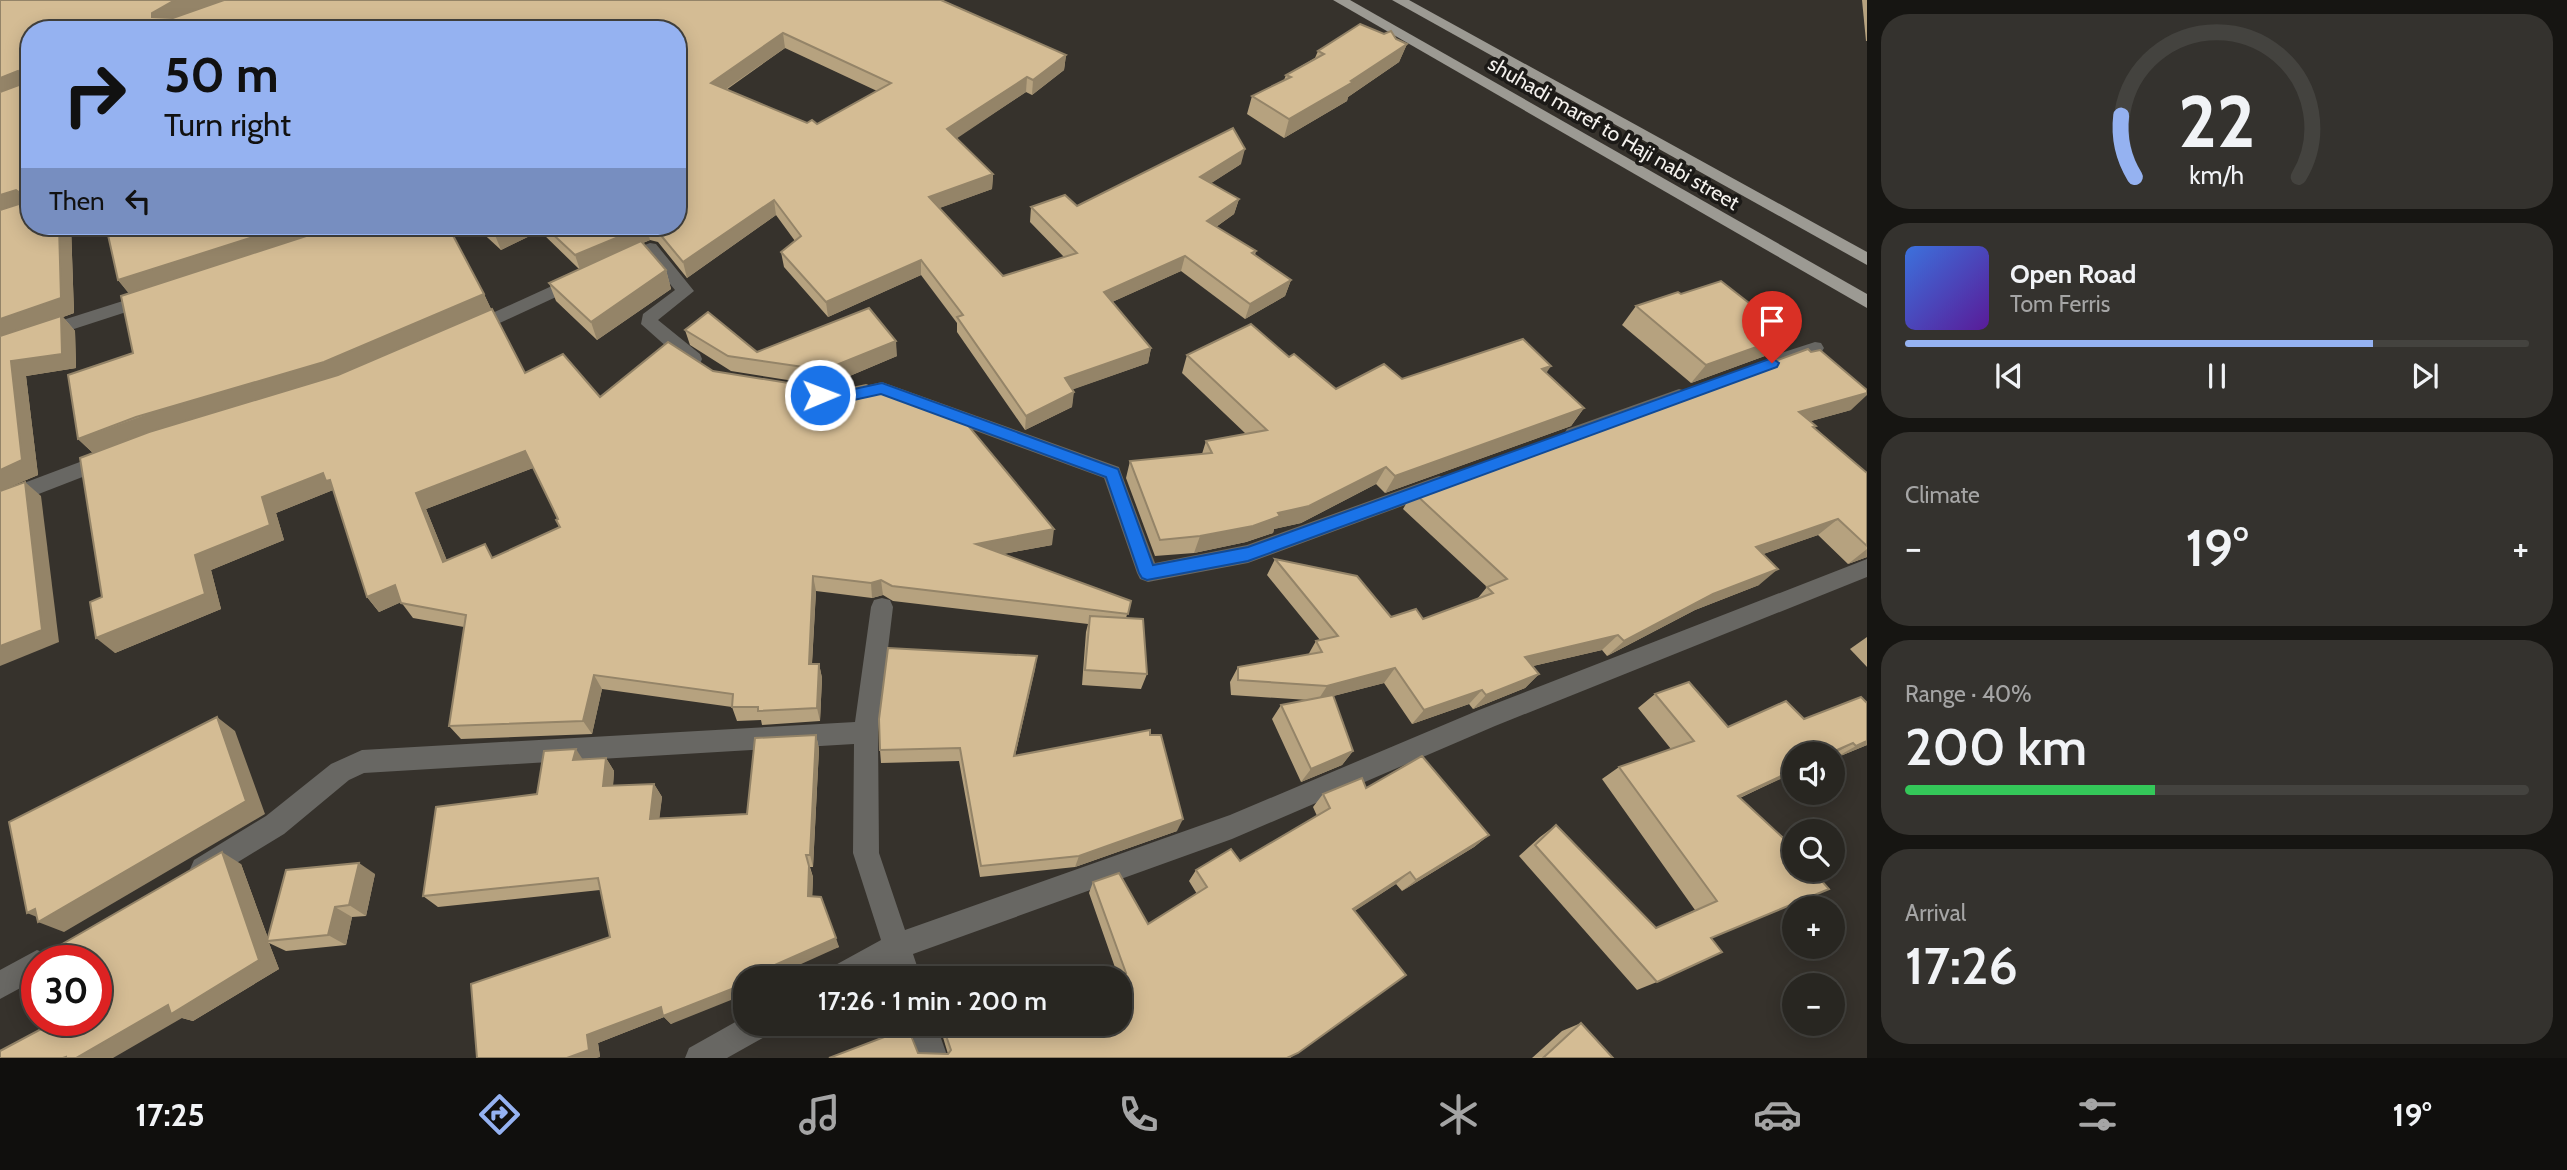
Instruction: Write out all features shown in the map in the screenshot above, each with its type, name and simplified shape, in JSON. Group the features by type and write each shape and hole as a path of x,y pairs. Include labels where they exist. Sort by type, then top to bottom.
{"main road":[{"name":"shuhadi maref to Haji nabi street","path":"1340,0 1867,302"},
{"path":"1399,0 1867,259"}],"street":[{"path":"451,338 650,248 685,291 649,318 650,324 678,350 713,372"},
{"path":"0,347 168,292"},
{"path":"1768,365 1815,348"},
{"path":"828,396 840,398 882,388 1112,473 1147,573 1248,554 1459,476"},
{"path":"1551,443 1695,390"},
{"path":"0,501 122,454"},
{"path":"861,966 897,946 1232,827 1487,719 1867,568"},
{"path":"882,607 866,732 866,853 903,966"},
{"path":"186,880 275,825 340,772 362,762 866,732"},
{"path":"0,985 21,973"},
{"path":"699,1058 738,1036"},
{"path":"926,1036 934,1058"}],"building":[{"path":"0,0 175,0 152,13 152,17 173,18 224,0 941,0 1066,55 1033,80 1027,77 947,129 993,174 929,197 1003,276 1077,253 1031,207 1065,195 1077,206 1233,128 1245,149 1200,177 1239,199 1207,221 1256,251 1252,253 1291,280 1250,304 1185,256 1104,292 1151,348 1065,378 1074,392 1026,416 957,317 963,315 921,260 826,302 781,252 801,236 774,200 683,262 661,235 686,235 686,21 21,21 21,74 18,71 0,78","holes":["783,33 891,83 817,124 812,120 807,123 711,83"]},
{"path":"1360,24 1384,34 1391,31 1396,39 1407,44 1351,81 1353,82 1289,119 1252,96 1291,77 1286,75 1324,54 1318,51"},
{"path":"21,74 21,235 59,235 61,298 0,319 0,210 19,204 20,193 16,190 0,195 0,92 19,85"},
{"path":"108,235 260,235 118,280"},
{"path":"309,235 453,235 484,294 324,362 136,417 78,439 68,375 133,353 121,296"},
{"path":"554,235 623,235 575,255"},
{"path":"641,241 666,270 591,322 549,283"},
{"path":"1721,281 1790,335 1706,365 1636,306 1678,292 1681,294"},
{"path":"869,308 896,341 824,370 728,356 685,330 708,312 757,352"},
{"path":"492,309 525,373 563,354 600,397 668,342 713,371 838,391 866,385 966,423 1054,529 976,544 1131,601 1128,614 892,586 881,580 871,583 813,576 809,664 819,664 817,708 758,711 758,707 732,707 733,694 594,675 583,721 449,726 466,615 401,603 395,585 367,597 330,480 326,481 323,473 262,497 270,525 195,555 205,594 96,638 90,602 102,597 80,458 149,432 338,375","holes":["525,451 558,519 556,520 560,527 492,558 485,544 443,562 416,493"]},
{"path":"61,316 62,354 11,361 22,460 0,470 0,336"},
{"path":"1251,324 1289,357 1294,354 1336,389 1384,364 1402,379 1523,339 1551,366 1542,369 1584,408 1395,476 1386,467 1309,506 1278,513 1280,516 1253,526 1160,540 1130,461 1212,453 1206,441 1267,430 1187,355"},
{"path":"1808,349 1811,352 1820,350 1867,390 1867,393 1799,412 1867,473 1867,546 1838,519 1756,547 1778,569 1713,594 1624,641 1618,635 1525,657 1539,674 1486,695 1482,690 1424,710 1395,668 1327,686 1238,680 1238,667 1322,652 1316,641 1338,636 1275,559 1357,576 1391,617 1416,609 1423,619 1493,593 1487,587 1507,579 1413,492 1600,424 1604,427 1655,405"},
{"path":"25,482 42,630 0,646 0,491"},
{"path":"1090,616 1143,619 1147,674 1085,670"},
{"path":"888,648 1037,656 1014,756 1150,730 1150,735 1161,735 1183,819 1079,856 981,866 960,748 880,750 879,719"},
{"path":"1689,682 1728,727 1786,701 1804,719 1861,697 1867,703 1867,741 1856,746 1853,743 1845,747 1845,742 1782,742 1782,776 1738,796 1782,837 1782,882 1823,882 1829,889 1812,896 1782,896 1782,909 1711,938 1722,952 1657,982 1535,845 1556,825 1656,928 1717,901 1619,767 1694,741 1655,694"},
{"path":"1333,695 1353,751 1311,769 1281,705"},
{"path":"217,717 246,801 38,922 35,909 27,913 9,822"},
{"path":"816,735 810,855 806,855 809,866 808,896 821,897 836,938 773,966 733,966 733,989 663,1016 661,1007 587,1035 589,1050 567,1058 477,1058 471,984 610,937 598,878 423,896 436,807 537,794 544,751 576,749 573,760 606,758 603,786 654,784 650,819 747,814 755,738"},
{"path":"1422,756 1489,835 1416,880 1410,872 1353,909 1406,975 1298,1053 1287,1058 829,1058 887,1036 911,1036 918,1053 948,1054 951,1050 946,1036 1132,1036 1132,966 1123,966 1093,882 1119,873 1148,924 1207,887 1196,870 1231,849 1240,861 1330,808 1323,794 1362,778 1366,788"},
{"path":"222,852 259,960 171,1014 168,1005 76,1058 0,1058 0,1051 28,1036 112,1036 112,945 61,945"},
{"path":"359,863 349,905 335,907 328,935 267,941 286,870"},
{"path":"1581,1023 1613,1058 1543,1058"}],"route":[{"path":"820,395 840,398 882,388 1112,473 1147,573 1248,554 1772,363"}]}
